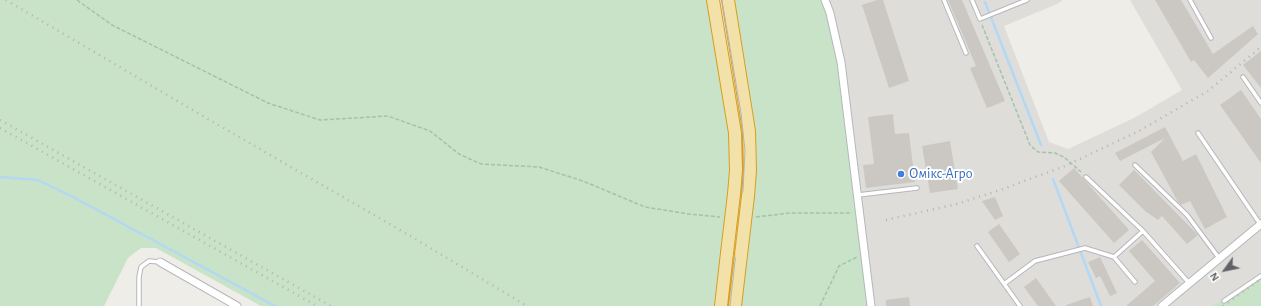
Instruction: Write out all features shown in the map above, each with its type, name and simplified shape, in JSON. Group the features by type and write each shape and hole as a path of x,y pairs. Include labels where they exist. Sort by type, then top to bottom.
{"highway":[{"path":"713,0 735,133 736,170 721,306"},
{"path":"728,0 749,131 750,171 735,306"}],"street":[{"path":"825,0 830,14 841,62 871,306"},
{"path":"1162,306 1261,224"},
{"path":"160,262 237,306"}],"lane":[{"path":"944,0 966,53"},
{"path":"972,0 980,19 1027,0"},
{"path":"1190,0 1212,38"},
{"path":"1243,77 1261,103"},
{"path":"1198,133 1261,224"},
{"path":"1135,165 1187,215 1219,258"},
{"path":"1086,177 1143,231 1189,283"},
{"path":"858,195 918,188"},
{"path":"1114,257 1143,231"},
{"path":"977,246 1020,306"},
{"path":"1004,284 1035,261 1085,248 1114,257 1135,282"},
{"path":"139,306 139,277 141,267 149,261 160,262"},
{"path":"1224,302 1261,276"}],"path":[{"path":"77,0 112,25 268,103 320,120 388,116 430,131 459,154 481,164 539,167 583,181 645,207 720,217"},
{"path":"980,19 1030,146 1038,152 1055,152 1064,157 1086,177"},
{"path":"756,217 790,213 860,213"},
{"path":"820,306 839,266 865,254"}],"shaded area":[{"path":"829,0 1063,0 1057,4 1004,26 1049,142 1068,149 1134,118 1182,90 1130,0 1261,0 1261,273 1224,300 1209,306 874,306 844,61"}],"green space":[{"path":"0,0 709,0 733,151 717,306 261,306 156,248 141,248 128,258 104,306 0,306"},
{"path":"731,0 829,0 844,61 874,306 739,306 752,190"},
{"path":"1261,273 1261,306 1209,306 1224,300"}],"building":[{"path":"877,0 883,0 909,81 889,88 862,5"},
{"path":"948,0 962,0 1005,101 987,108 970,68 976,66"},
{"path":"1155,0 1181,0 1213,54 1253,26 1258,34 1208,78 1194,60 1191,62"},
{"path":"1261,51 1261,88 1243,65"},
{"path":"1241,90 1261,119 1261,163 1220,105"},
{"path":"893,114 895,134 909,133 915,182 866,188 863,165 874,164 868,117"},
{"path":"1165,127 1183,161 1196,154 1227,217 1205,229 1190,201 1181,205 1178,202 1151,152 1165,138 1120,161 1115,153"},
{"path":"950,141 958,189 930,193 922,146"},
{"path":"1074,168 1129,230 1114,243 1059,181"},
{"path":"1134,170 1198,235 1187,244 1162,216 1158,220 1145,211 1119,185"},
{"path":"995,197 1003,216 995,220 982,201"},
{"path":"999,224 1020,254 1009,262 988,232"},
{"path":"1142,240 1180,283 1153,306 1126,306 1155,281 1129,251"},
{"path":"1100,257 1117,293 1110,296 1100,276 1096,278 1088,262"},
{"path":"1036,278 1056,306 1038,306 1024,287"},
{"path":"909,297 910,306 886,306 886,300"},
{"path":"1090,297 1093,306 1066,306 1066,305"}],"waterway":[{"path":"985,2 1041,145"},
{"path":"0,177 38,180 75,198 275,306"},
{"path":"1053,179 1101,306"}],"tram line":[{"path":"722,0 741,113 745,151 743,190 730,306"}],"railway":[{"path":"6,0 412,237 527,306"},
{"path":"886,220 957,204 1065,166 1139,131 1208,91 1261,47"},
{"path":"0,120 331,306"},
{"path":"0,128 317,306"},
{"path":"1223,306 1261,279"}],"place":[{"name":"Омiкс-Агро","path":"901,174"}]}
